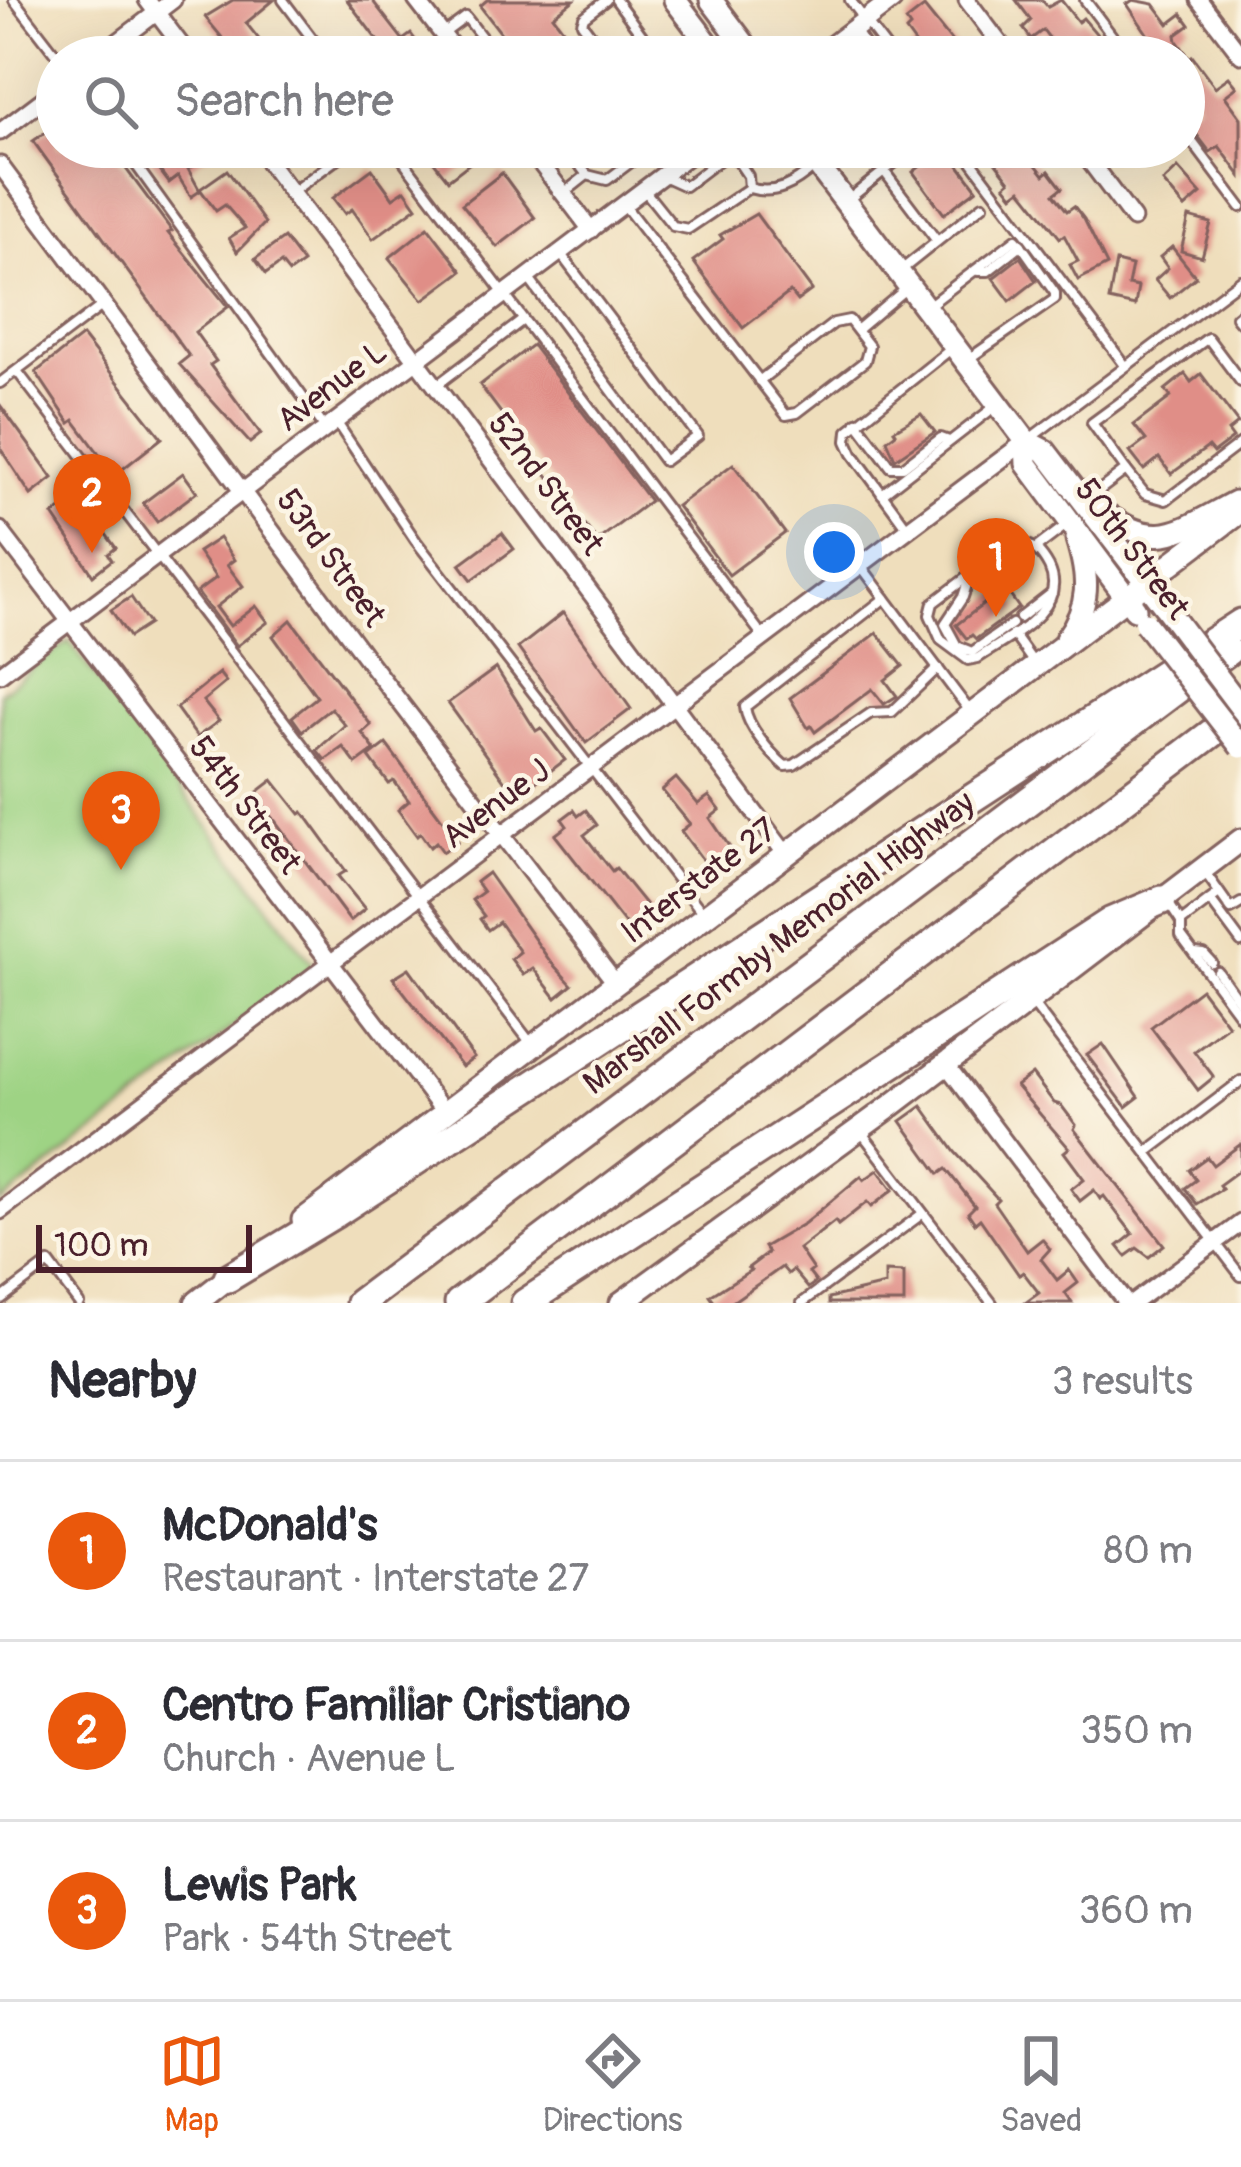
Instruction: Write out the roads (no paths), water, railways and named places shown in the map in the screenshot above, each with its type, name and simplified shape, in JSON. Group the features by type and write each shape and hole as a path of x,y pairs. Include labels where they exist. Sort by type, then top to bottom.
{"highway":[{"path":"228,1278 336,1213 1241,623"},
{"name":"Marshall Formby Memorial Highway","path":"360,1303 1241,642"},
{"path":"460,1303 1241,709"},
{"path":"525,1303 1110,922 1172,902"}],"main road":[{"path":"675,0 702,36"},
{"path":"711,0 738,36"},
{"name":"50th Street","path":"820,168 1026,441 1045,451 1241,709"},
{"name":"50th Street","path":"1026,441 1028,464 1241,748"},
{"path":"1070,483 1130,528 1151,535 1173,535 1241,499"},
{"name":"Interstate 27","path":"196,1303 1241,511"},
{"path":"1042,663 1077,624 1088,592 1072,524"},
{"path":"621,1303 1030,1000 1172,902 1241,840"},
{"path":"1172,902 1213,884 1241,856"}],"street":[{"path":"120,36 152,6 173,0"},
{"path":"416,0 442,34"},
{"path":"844,36 892,0"},
{"path":"967,0 994,36"},
{"path":"1199,0 1241,55"},
{"path":"152,6 174,36"},
{"path":"0,132 36,104"},
{"name":"53rd Street","path":"0,165 616,985"},
{"name":"52nd Street","path":"273,168 788,856"},
{"path":"544,168 591,230"},
{"name":"Avenue L","path":"0,674 672,168"},
{"path":"1094,168 1133,219"},
{"name":"Avenue J","path":"0,1211 1026,441"},
{"name":"54th Street","path":"0,530 446,1113"},
{"path":"945,1064 1130,1303 1241,1223"}],"lane":[{"path":"14,0 42,36"},
{"path":"284,0 311,36"},
{"path":"592,36 582,23 584,17 606,0"},
{"path":"616,0 643,36"},
{"path":"850,0 865,36"},
{"path":"1085,0 1112,36"},
{"path":"442,34 466,16 481,36"},
{"path":"860,24 872,36"},
{"path":"1205,159 1241,207"},
{"path":"139,168 416,541 706,918"},
{"path":"291,193 324,168"},
{"path":"410,168 765,639"},
{"path":"581,168 587,176 607,180 623,168"},
{"path":"662,176 685,186 707,168"},
{"path":"743,168 749,188"},
{"path":"749,188 761,192 786,187 807,168"},
{"path":"845,202 888,168"},
{"path":"977,168 1124,364"},
{"path":"884,171 938,241"},
{"path":"563,194 587,176"},
{"path":"644,190 673,226 688,229 749,188"},
{"path":"624,205 759,381 786,415 797,413 865,361 869,346 849,320 833,323 759,381"},
{"path":"858,329 938,241 983,205"},
{"path":"909,530 847,441 848,431 960,354 1051,303 1055,293 1016,239 926,308"},
{"path":"528,278 664,461 698,436 560,253"},
{"path":"1026,441 1241,280"},
{"path":"0,383 104,304"},
{"path":"1241,314 1236,317 1241,323"},
{"path":"435,386 524,320"},
{"path":"1241,382 1208,338 1092,423 1144,494 1166,500 1241,443"},
{"path":"16,371 534,1047"},
{"path":"882,494 998,404"},
{"path":"857,422 891,467 903,467 941,438 950,442"},
{"path":"1088,500 1126,470"},
{"path":"1053,593 978,658 968,660 941,640 930,615 933,603 1013,544 1036,548 1072,524"},
{"path":"971,574 945,624 957,646 972,652 1041,613 1053,593 1051,571 1036,548"},
{"path":"861,566 974,716"},
{"path":"885,598 746,706 746,716 777,759 785,766 794,765 871,713 892,712 938,668"},
{"path":"1015,625 1042,663"},
{"path":"1213,884 1210,900 1241,942"},
{"path":"1213,884 1232,909 1241,903"},
{"path":"1210,900 1172,902 1180,936 1241,1017"},
{"path":"1193,953 1204,954 1241,1004"},
{"path":"1030,1000 1241,1276"},
{"path":"1147,1152 1241,1082"},
{"path":"859,1129 992,1303"},
{"path":"802,1303 922,1214"},
{"path":"0,1300 49,1263 79,1303"}],"place":[{"name":"Centro Familiar Cristiano","path":"92,553"},
{"name":"McDonald's","path":"996,617"},
{"name":"Lewis Park","path":"121,870"}]}
